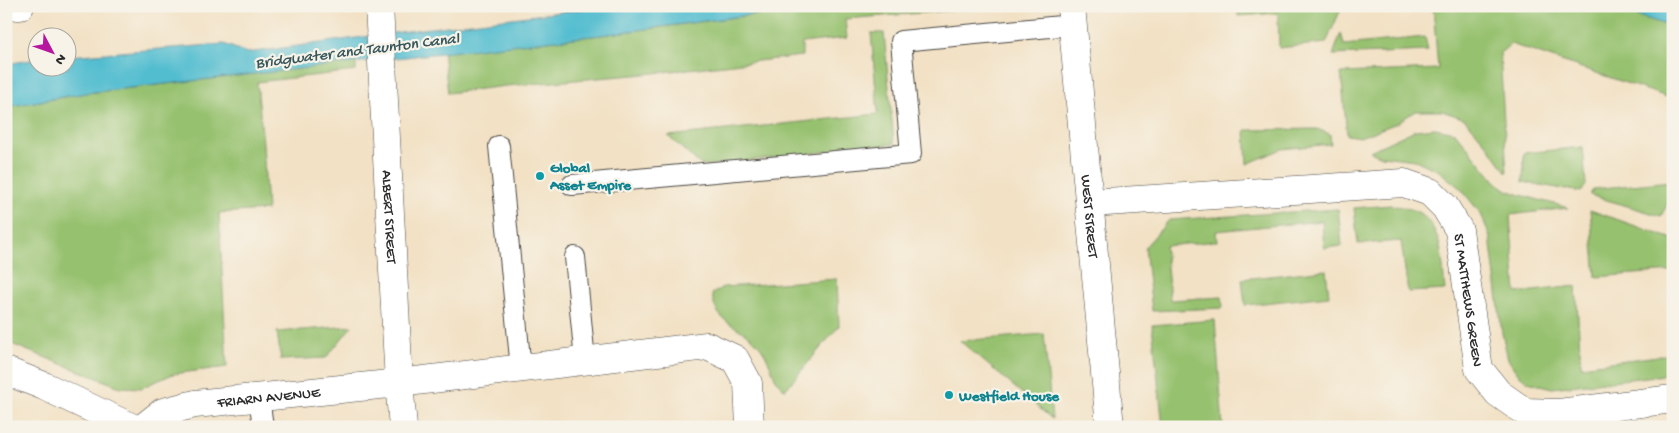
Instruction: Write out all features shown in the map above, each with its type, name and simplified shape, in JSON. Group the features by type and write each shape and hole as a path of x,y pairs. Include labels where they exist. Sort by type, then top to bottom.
{"street":[{"name":"ALBERT STREET","path":"379,10 398,383 402,427"},
{"name":"WEST STREET","path":"1071,16 1110,427"},
{"name":"ST MATTHEWS GREEN","path":"1090,203 1404,183 1430,192 1445,207 1459,230 1479,369 1498,393 1525,412 1559,413 1673,399"},
{"path":"398,383 707,346 735,359 748,383 750,427"},
{"path":"6,371 44,386 131,427"},
{"name":"FRIARN AVENUE","path":"144,427 163,412 195,404 398,383"}],"lane":[{"path":"572,185 911,154 901,41 1071,16"},
{"path":"499,146 521,369"},
{"path":"575,256 585,361"},
{"path":"259,397 263,427"}],"green space":[{"path":"817,6 1011,6 845,19 847,38 802,43 802,56 645,74 448,93 443,52 601,35"},
{"path":"1238,6 1341,6 1341,9 1326,43 1279,48 1278,13 1238,16"},
{"path":"1433,6 1607,6 1673,27 1673,99 1511,44 1500,53 1507,173 1488,146 1465,119 1442,111 1415,111 1397,123 1360,137 1347,135 1341,73 1438,69"},
{"path":"871,33 884,33 894,144 702,166 668,136 878,114"},
{"path":"1341,33 1344,45 1425,37 1428,51 1333,55"},
{"path":"356,62 356,71 257,82 267,210 219,213 227,367 173,374 141,388 120,387 6,342 6,107 86,93"},
{"path":"1435,128 1455,132 1496,182 1507,190 1569,208 1510,215 1516,293 1576,286 1581,366 1673,354 1673,374 1552,388 1528,382 1517,373 1508,359 1502,333 1490,237 1481,214 1461,189 1439,171 1415,160 1382,156 1370,151 1415,130"},
{"path":"1317,129 1330,134 1331,144 1282,149 1247,164 1245,130"},
{"path":"1583,147 1586,185 1581,192 1523,182 1524,153"},
{"path":"1671,181 1669,201 1661,216 1590,195 1593,189"},
{"path":"1391,205 1418,212 1429,221 1438,239 1445,290 1408,292 1401,241 1358,244 1354,208"},
{"path":"1338,209 1342,246 1324,248 1322,221 1216,231 1217,241 1165,246 1170,300 1222,297 1223,308 1152,311 1145,247 1169,220"},
{"path":"1590,210 1673,239 1673,271 1596,277"},
{"path":"1326,270 1329,296 1245,305 1242,279"},
{"path":"837,279 839,326 785,390 776,380 768,359 760,347 750,337 723,318 714,304 712,294 723,287"},
{"path":"1215,320 1223,427 1163,427 1152,325"},
{"path":"352,326 326,358 281,360 277,332"},
{"path":"1044,334 1052,419 960,341"}],"water":[{"name":"Bridgwater and Taunton Canal","path":"609,6 817,6 601,35 86,93 6,107 6,64 28,60 28,78 78,78 78,55 224,44 247,53"},
{"path":"1607,6 1673,6 1673,27"}],"place":[{"name":"Global Asset Empire","path":"540,176"},
{"name":"Westfield House","path":"949,395"}]}
